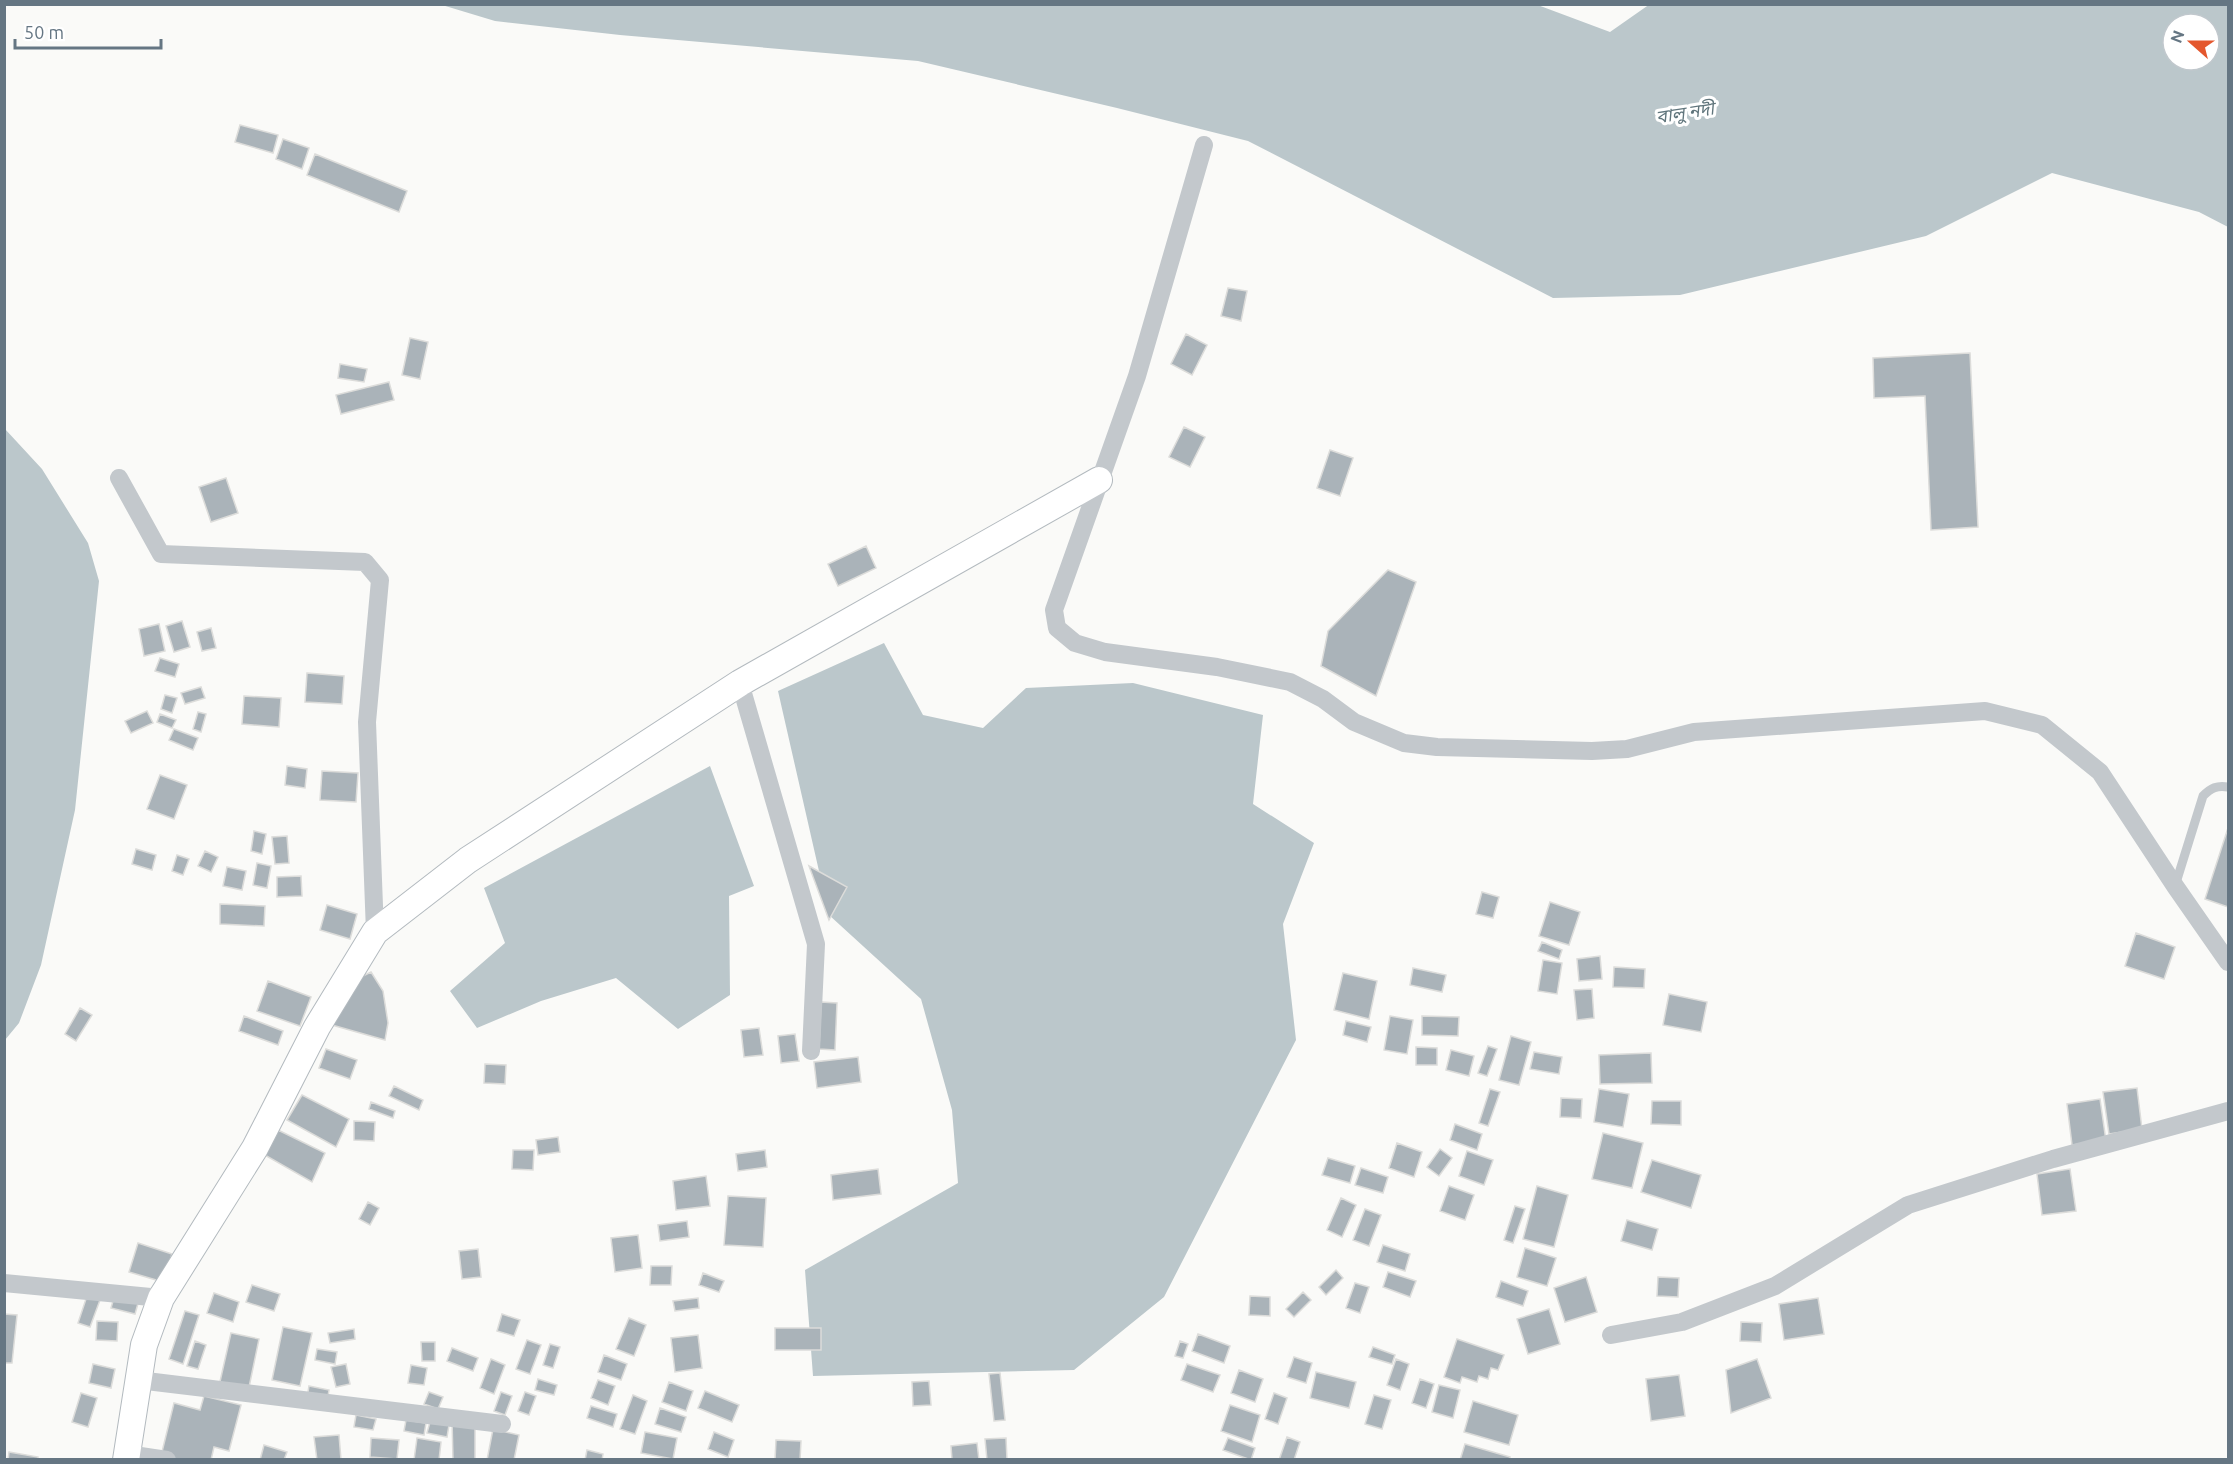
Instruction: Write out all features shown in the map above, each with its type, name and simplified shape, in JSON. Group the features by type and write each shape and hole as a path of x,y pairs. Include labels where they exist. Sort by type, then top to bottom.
{"street":[{"path":"1204,145 1137,376 1054,610 1057,628 1075,643 1105,652 1217,668 1290,682 1323,699 1354,722 1404,743 1437,747 1592,751 1627,749 1694,732 1985,711 2042,725 2100,772 2229,963"},
{"path":"119,478 161,554 365,562 380,580 367,722 375,932"},
{"path":"167,1460 126,1457 144,1345 161,1298 255,1148 317,1027 375,932 468,860 740,683 1099,480"},
{"path":"740,683 816,944 810,1051"},
{"path":"1611,1335 1682,1322 1774,1286 1908,1205 2053,1159 2229,1111"},
{"path":"4,1283 161,1298"},
{"path":"138,1380 502,1424"}],"lane":[{"path":"2175,886 2203,796 2210,788 2229,787"}],"water":[{"name":"বালু নদী","path":"1535,4 1610,32 1650,4 2228,5 2228,227 2199,212 2052,173 1926,236 1680,295 1553,298 1248,141 918,61 620,35 495,21 442,5"},
{"path":"5,429 42,469 88,543 99,581 75,810 41,965 19,1023 5,1040"},
{"path":"884,643 923,715 983,728 1026,688 1133,683 1263,715 1253,804 1314,843 1283,924 1296,1040 1164,1297 1074,1370 813,1376 805,1270 958,1183 952,1110 921,999 829,915 778,691"},
{"path":"710,766 754,886 729,896 730,995 678,1029 616,978 541,1001 477,1028 450,991 505,943 484,888"}],"building":[{"path":"240,125 278,135 273,153 235,142"},
{"path":"283,139 309,148 302,169 276,159"},
{"path":"315,154 407,191 399,212 307,175"},
{"path":"1228,288 1247,291 1241,321 1221,316"},
{"path":"1186,334 1207,345 1192,375 1171,364"},
{"path":"410,338 428,342 420,379 402,375"},
{"path":"1970,353 1978,527 1931,530 1925,396 1874,398 1873,358"},
{"path":"340,364 367,369 364,382 338,378"},
{"path":"389,382 394,400 341,414 336,395"},
{"path":"1184,427 1205,437 1190,467 1169,457"},
{"path":"1330,450 1353,458 1340,496 1317,488"},
{"path":"226,478 238,513 211,522 199,487"},
{"path":"866,546 876,568 838,586 828,564"},
{"path":"1388,570 1416,582 1376,696 1321,666 1328,631"},
{"path":"182,621 190,647 174,652 166,626"},
{"path":"159,624 165,651 144,656 139,629"},
{"path":"211,628 216,648 202,651 197,632"},
{"path":"160,658 179,664 175,677 155,671"},
{"path":"307,673 344,676 342,704 305,702"},
{"path":"201,687 205,698 185,704 181,693"},
{"path":"165,695 177,698 172,713 161,709"},
{"path":"244,696 281,698 279,727 242,724"},
{"path":"147,711 153,723 131,733 125,721"},
{"path":"198,712 206,714 201,732 193,729"},
{"path":"160,714 176,720 172,728 157,722"},
{"path":"174,729 198,738 193,750 169,740"},
{"path":"287,766 307,769 305,788 285,785"},
{"path":"322,771 358,773 356,802 320,800"},
{"path":"160,775 187,785 174,819 147,809"},
{"path":"2228,828 2228,907 2205,899"},
{"path":"254,831 266,834 262,854 251,851"},
{"path":"287,836 289,863 275,864 272,837"},
{"path":"136,849 156,855 152,870 132,864"},
{"path":"205,851 218,857 211,872 198,866"},
{"path":"177,855 189,859 183,875 172,871"},
{"path":"257,863 271,866 267,888 253,885"},
{"path":"809,866 847,887 829,920"},
{"path":"227,867 246,871 242,890 223,886"},
{"path":"301,876 302,896 277,897 277,877"},
{"path":"1482,892 1499,897 1493,918 1476,914"},
{"path":"1550,902 1580,912 1569,945 1539,936"},
{"path":"220,904 265,906 264,926 220,924"},
{"path":"327,905 357,914 350,939 320,930"},
{"path":"2136,933 2175,947 2164,979 2125,966"},
{"path":"1542,942 1562,950 1559,959 1538,951"},
{"path":"1600,956 1602,979 1579,981 1577,959"},
{"path":"1543,960 1562,963 1557,994 1538,991"},
{"path":"1614,967 1645,969 1644,988 1613,987"},
{"path":"1413,968 1446,975 1442,992 1410,985"},
{"path":"371,972 383,991 388,1023 385,1040 332,1025 357,979"},
{"path":"1343,973 1377,981 1369,1019 1334,1010"},
{"path":"268,981 311,997 300,1026 257,1011"},
{"path":"1592,989 1594,1018 1577,1020 1574,990"},
{"path":"1669,994 1707,1002 1701,1032 1663,1025"},
{"path":"821,1002 837,1003 835,1050 819,1049"},
{"path":"80,1008 92,1015 76,1041 65,1034"},
{"path":"244,1016 283,1031 278,1045 239,1031"},
{"path":"1390,1016 1413,1020 1407,1054 1384,1050"},
{"path":"1422,1016 1459,1017 1458,1036 1422,1035"},
{"path":"1346,1021 1371,1027 1367,1042 1343,1035"},
{"path":"759,1028 763,1055 744,1057 741,1030"},
{"path":"795,1034 799,1061 781,1063 778,1036"},
{"path":"1511,1036 1531,1042 1519,1085 1499,1080"},
{"path":"1488,1046 1497,1049 1487,1076 1478,1073"},
{"path":"1416,1047 1437,1048 1437,1065 1416,1065"},
{"path":"326,1049 357,1060 350,1079 319,1068"},
{"path":"1451,1050 1474,1056 1469,1076 1446,1070"},
{"path":"1534,1052 1562,1057 1559,1074 1530,1069"},
{"path":"1651,1053 1652,1083 1600,1084 1599,1055"},
{"path":"858,1057 861,1082 817,1088 814,1062"},
{"path":"485,1064 506,1065 505,1084 484,1083"},
{"path":"394,1086 423,1100 419,1110 389,1096"},
{"path":"2137,1088 2142,1129 2109,1134 2103,1092"},
{"path":"1490,1089 1500,1092 1488,1126 1479,1123"},
{"path":"1599,1089 1629,1094 1623,1127 1594,1122"},
{"path":"302,1095 349,1119 336,1147 287,1120"},
{"path":"1561,1098 1582,1099 1581,1118 1560,1117"},
{"path":"2100,1099 2106,1141 2072,1145 2067,1104"},
{"path":"1652,1101 1681,1101 1681,1125 1651,1124"},
{"path":"371,1102 395,1111 393,1118 369,1109"},
{"path":"354,1121 375,1122 374,1141 354,1140"},
{"path":"1455,1124 1482,1134 1477,1150 1450,1140"},
{"path":"278,1130 325,1153 312,1182 263,1154"},
{"path":"1603,1133 1643,1143 1632,1188 1592,1179"},
{"path":"558,1137 560,1152 538,1155 536,1140"},
{"path":"1397,1143 1422,1152 1414,1177 1389,1168"},
{"path":"1440,1149 1452,1158 1439,1176 1427,1167"},
{"path":"513,1150 534,1150 533,1170 512,1169"},
{"path":"765,1150 767,1167 738,1171 736,1154"},
{"path":"1467,1151 1493,1160 1484,1185 1459,1176"},
{"path":"1328,1158 1355,1166 1350,1183 1322,1175"},
{"path":"1652,1160 1701,1175 1691,1208 1641,1192"},
{"path":"1361,1168 1388,1177 1383,1193 1355,1185"},
{"path":"878,1169 881,1194 833,1200 831,1175"},
{"path":"2070,1169 2076,1211 2042,1215 2037,1174"},
{"path":"706,1176 710,1206 676,1210 673,1181"},
{"path":"1449,1186 1474,1195 1465,1220 1440,1211"},
{"path":"1537,1186 1568,1195 1554,1247 1523,1239"},
{"path":"728,1196 766,1198 763,1247 724,1245"},
{"path":"1341,1198 1356,1205 1342,1237 1327,1230"},
{"path":"368,1202 379,1208 370,1225 359,1219"},
{"path":"1515,1206 1525,1209 1513,1243 1504,1240"},
{"path":"1365,1209 1381,1215 1369,1246 1353,1240"},
{"path":"1627,1220 1658,1229 1652,1250 1621,1241"},
{"path":"687,1221 689,1237 660,1241 658,1225"},
{"path":"638,1235 642,1268 615,1272 611,1238"},
{"path":"138,1243 172,1254 163,1282 129,1272"},
{"path":"1383,1245 1410,1254 1405,1271 1377,1262"},
{"path":"1525,1248 1556,1258 1547,1286 1517,1277"},
{"path":"478,1249 481,1277 462,1279 459,1251"},
{"path":"651,1266 672,1266 671,1285 650,1285"},
{"path":"1336,1270 1343,1278 1326,1295 1319,1287"},
{"path":"1388,1272 1416,1281 1410,1297 1383,1287"},
{"path":"703,1273 724,1281 719,1292 699,1285"},
{"path":"1586,1277 1597,1312 1565,1322 1554,1288"},
{"path":"1658,1277 1679,1278 1678,1297 1657,1296"},
{"path":"1501,1281 1528,1291 1523,1306 1496,1297"},
{"path":"1355,1283 1369,1287 1360,1313 1346,1308"},
{"path":"252,1285 280,1294 274,1311 246,1302"},
{"path":"1303,1292 1311,1300 1294,1317 1286,1309"},
{"path":"214,1293 239,1302 233,1322 207,1313"},
{"path":"115,1294 139,1300 135,1314 111,1308"},
{"path":"87,1296 100,1300 90,1327 78,1323"},
{"path":"1250,1296 1270,1297 1270,1316 1249,1315"},
{"path":"698,1298 699,1308 675,1311 673,1301"},
{"path":"1818,1298 1824,1334 1784,1340 1779,1304"},
{"path":"1549,1309 1560,1344 1528,1354 1517,1319"},
{"path":"185,1311 199,1315 183,1364 169,1359"},
{"path":"4,1314 17,1315 12,1363 4,1363"},
{"path":"502,1314 520,1320 514,1336 497,1331"},
{"path":"629,1318 646,1325 634,1356 616,1349"},
{"path":"97,1321 118,1322 117,1341 96,1340"},
{"path":"1741,1322 1762,1323 1761,1342 1740,1341"},
{"path":"283,1327 312,1333 300,1386 272,1380"},
{"path":"775,1328 821,1328 821,1350 775,1350"},
{"path":"354,1329 355,1339 330,1343 328,1333"},
{"path":"231,1333 259,1339 248,1392 219,1386"},
{"path":"1198,1334 1230,1346 1224,1363 1192,1351"},
{"path":"698,1335 702,1368 675,1372 671,1338"},
{"path":"1457,1339 1504,1355 1498,1370 1491,1368 1488,1379 1479,1376 1477,1382 1462,1377 1460,1383 1444,1377"},
{"path":"527,1340 541,1345 530,1374 516,1369"},
{"path":"195,1341 206,1345 198,1369 187,1366"},
{"path":"1180,1341 1188,1344 1183,1358 1175,1356"},
{"path":"421,1342 435,1342 435,1361 422,1361"},
{"path":"550,1344 560,1347 553,1368 543,1365"},
{"path":"1373,1347 1395,1355 1392,1364 1369,1357"},
{"path":"452,1348 478,1358 473,1371 447,1361"},
{"path":"317,1349 337,1352 335,1364 315,1360"},
{"path":"604,1355 627,1364 621,1380 598,1372"},
{"path":"1294,1357 1312,1363 1306,1383 1287,1377"},
{"path":"491,1359 505,1365 494,1394 480,1388"},
{"path":"1396,1359 1409,1364 1400,1390 1387,1385"},
{"path":"1757,1359 1771,1398 1731,1413 1726,1370"},
{"path":"93,1364 115,1369 111,1388 89,1383"},
{"path":"346,1364 350,1384 336,1387 331,1367"},
{"path":"1187,1364 1220,1375 1213,1392 1181,1380"},
{"path":"411,1365 427,1368 424,1385 408,1383"},
{"path":"1239,1370 1263,1379 1255,1402 1231,1393"},
{"path":"1316,1372 1356,1382 1349,1408 1310,1398"},
{"path":"1000,1373 1005,1420 994,1421 989,1374"},
{"path":"1679,1375 1685,1416 1651,1421 1646,1379"},
{"path":"538,1379 557,1385 554,1395 535,1390"},
{"path":"1420,1379 1434,1384 1426,1408 1412,1403"},
{"path":"598,1380 615,1386 608,1405 591,1398"},
{"path":"929,1381 931,1405 913,1406 912,1382"},
{"path":"669,1382 693,1391 686,1411 662,1402"},
{"path":"1439,1385 1460,1390 1453,1418 1432,1412"},
{"path":"309,1386 329,1390 327,1402 307,1398"},
{"path":"705,1391 739,1405 732,1422 698,1408"},
{"path":"429,1392 443,1397 438,1409 424,1404"},
{"path":"501,1392 512,1396 505,1415 494,1411"},
{"path":"525,1392 536,1396 529,1415 518,1411"},
{"path":"81,1393 97,1398 88,1427 72,1422"},
{"path":"1274,1393 1287,1398 1278,1424 1265,1419"},
{"path":"633,1395 647,1401 635,1434 620,1429"},
{"path":"1374,1395 1391,1400 1382,1429 1365,1424"},
{"path":"204,1396 241,1405 229,1451 214,1447 211,1460 160,1460 174,1403 200,1410"},
{"path":"1473,1401 1518,1415 1509,1445 1464,1432"},
{"path":"1230,1405 1260,1415 1252,1442 1221,1431"},
{"path":"591,1406 617,1414 613,1427 587,1418"},
{"path":"660,1408 686,1417 681,1432 655,1424"},
{"path":"356,1415 376,1419 373,1430 354,1427"},
{"path":"452,1419 475,1419 475,1460 453,1460"},
{"path":"406,1420 426,1423 424,1435 404,1431"},
{"path":"430,1422 449,1425 447,1437 427,1433"},
{"path":"493,1429 519,1435 514,1460 487,1460"},
{"path":"645,1432 677,1438 673,1459 641,1453"},
{"path":"714,1432 734,1440 728,1457 708,1449"},
{"path":"339,1435 341,1460 317,1460 314,1437"},
{"path":"1287,1437 1300,1442 1294,1460 1279,1460"},
{"path":"371,1438 399,1440 397,1459 370,1457"},
{"path":"417,1438 441,1442 439,1460 414,1460"},
{"path":"1006,1438 1007,1460 987,1460 985,1439"},
{"path":"1228,1438 1255,1448 1251,1460 1223,1450"},
{"path":"776,1440 801,1441 800,1460 775,1460"},
{"path":"977,1443 979,1460 952,1460 951,1446"},
{"path":"1465,1444 1510,1457 1509,1460 1460,1460"},
{"path":"264,1445 287,1452 284,1460 260,1460"},
{"path":"587,1450 603,1454 602,1460 585,1460"},
{"path":"9,1452 38,1457 37,1460 8,1460"}]}
